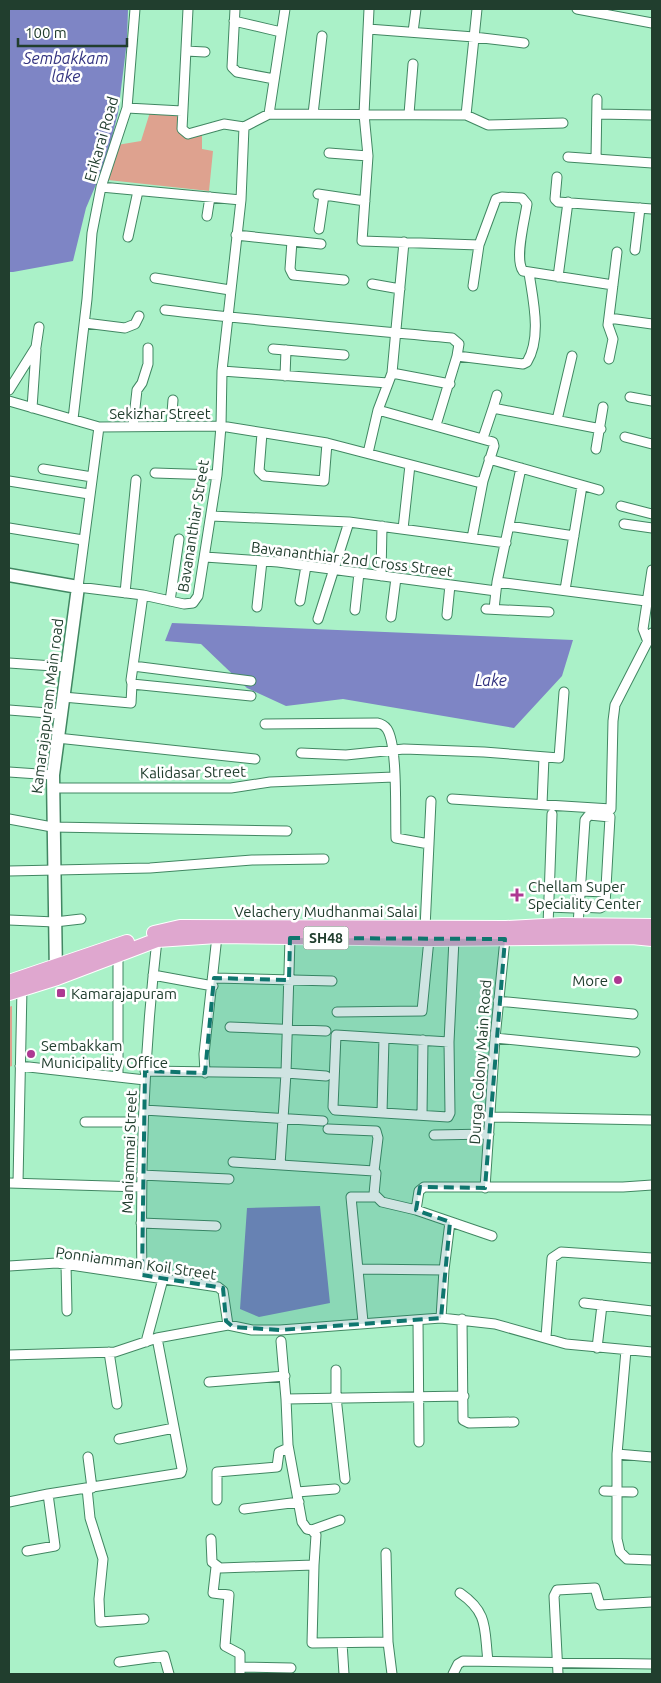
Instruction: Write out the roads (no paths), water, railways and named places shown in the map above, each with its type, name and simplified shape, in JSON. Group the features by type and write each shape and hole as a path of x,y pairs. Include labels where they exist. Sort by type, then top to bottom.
{"main road":[{"name":"Velachery Mudhanmai Salai","path":"9,982 56,972 118,955 157,940 217,936 290,938 427,934 576,925 652,926"},
{"name":"Velachery Mudhanmai Salai","path":"15,991 56,972 180,926 427,934 454,939 632,937 652,940"}],"street":[{"name":"Erikarai Road","path":"73,419 85,323 92,233 101,187 127,108 135,9"},
{"path":"188,9 182,111 182,128 188,134 224,124 244,127 269,114 466,115 488,125 563,123"},
{"path":"235,9 232,67 237,72 274,79"},
{"path":"269,114 285,9"},
{"path":"369,9 364,114 368,156 362,240 479,245"},
{"path":"414,32 416,9"},
{"path":"466,115 477,9"},
{"path":"583,9 652,23"},
{"path":"234,21 281,32"},
{"path":"368,29 474,36 524,43"},
{"path":"313,114 322,36"},
{"path":"186,51 205,52"},
{"path":"409,114 413,64"},
{"path":"596,159 597,99"},
{"path":"127,108 182,111"},
{"path":"597,114 652,114"},
{"name":"Bavananthiar Street","path":"78,587 143,595 190,604 196,600 205,557 217,475 221,426 222,371 241,200 244,127"},
{"path":"329,153 368,156"},
{"path":"568,157 652,163"},
{"path":"557,178 556,201 652,209"},
{"path":"101,187 241,200"},
{"path":"128,237 138,191"},
{"path":"319,229 321,195 365,201"},
{"path":"207,216 210,197"},
{"path":"473,286 479,245 496,199 502,197 526,201 520,266 529,273 613,284"},
{"path":"558,277 568,202"},
{"path":"635,250 640,208"},
{"path":"236,235 321,244"},
{"path":"292,241 290,269 293,275 344,280"},
{"path":"368,453 378,410 392,373 404,242"},
{"path":"609,359 613,339 608,330 616,252"},
{"path":"457,356 523,364 527,362 532,352 534,330 534,308 529,273"},
{"path":"154,278 230,290"},
{"path":"372,284 400,289"},
{"path":"165,310 452,338 459,344 457,356 436,425"},
{"path":"85,323 125,328 135,324 139,316"},
{"path":"609,318 652,324"},
{"path":"32,408 39,326"},
{"path":"9,390 36,348"},
{"path":"133,426 137,390 142,383 148,364 148,348"},
{"path":"273,349 344,355"},
{"path":"285,376 286,350"},
{"path":"557,420 572,356"},
{"path":"222,371 388,383"},
{"path":"392,373 450,384"},
{"path":"483,438 497,395"},
{"path":"630,397 652,401"},
{"path":"171,426 173,400"},
{"name":"Sekizhar Street","path":"9,401 99,427 221,426 328,443 477,482 483,481"},
{"path":"596,449 601,429 603,406"},
{"path":"493,408 601,429"},
{"path":"378,410 483,438 494,443 483,481 472,538"},
{"path":"9,576 78,587 99,427"},
{"path":"262,432 259,471 264,476 324,481 328,443"},
{"path":"624,437 652,444"},
{"path":"489,459 599,490"},
{"path":"403,529 410,465"},
{"path":"521,468 496,592 490,609 549,612"},
{"path":"43,469 92,477"},
{"path":"155,473 217,475"},
{"path":"125,593 136,480"},
{"path":"9,481 89,494"},
{"path":"565,590 582,486"},
{"path":"621,506 652,514"},
{"path":"211,516 349,522 506,543"},
{"path":"318,619 349,522"},
{"path":"624,524 652,528"},
{"path":"381,576 382,526"},
{"path":"509,526 574,536"},
{"path":"9,528 83,540"},
{"path":"170,601 179,539"},
{"name":"Bavananthiar 2nd Cross Street","path":"205,557 306,566 496,592"},
{"path":"257,607 262,561"},
{"path":"300,601 306,566"},
{"path":"650,643 643,629 652,570"},
{"path":"355,610 359,573"},
{"path":"392,617 396,578"},
{"path":"498,582 646,601"},
{"path":"447,615 450,585"},
{"name":"Kamarajapuram Main road","path":"56,972 52,827 53,781 57,738 78,587"},
{"path":"64,697 131,703 133,666 143,595"},
{"path":"452,799 610,809 615,706 650,643 652,633"},
{"path":"9,663 68,667"},
{"path":"133,666 251,681"},
{"path":"132,684 251,696"},
{"path":"301,753 346,756 370,755 393,750 484,752 559,758 564,692"},
{"path":"9,710 61,714"},
{"path":"265,724 377,723 384,725 388,730 393,750 396,838 429,844"},
{"path":"57,738 255,759"},
{"path":"542,804 544,757"},
{"name":"Kalidasar Street","path":"9,772 53,781 231,788 270,782 394,777"},
{"path":"337,1012 422,1011 427,934 431,800"},
{"path":"548,926 552,814"},
{"path":"548,907 604,908 610,817 596,814 589,815 585,820 580,891 577,907"},
{"path":"576,925 579,816"},
{"path":"9,819 52,827 287,831"},
{"path":"9,870 54,871 150,868 252,860 324,859"},
{"path":"580,891 606,892"},
{"path":"596,908 596,925"},
{"path":"9,920 55,922 81,920"},
{"path":"205,1073 204,1054 214,982 217,936"},
{"path":"280,1165 288,1029 290,938"},
{"path":"449,1042 336,1035 333,1107 335,1110 448,1117 450,1114 449,1042 454,939"},
{"name":"Durga Colony Main Road","path":"485,1188 494,1038 504,939"},
{"name":"Maniammai Street","path":"142,1275 141,1175 145,1076 157,940"},
{"path":"118,955 118,1077"},
{"path":"153,975 214,982 332,981"},
{"path":"15,991 20,1066 14,1183 141,1187"},
{"path":"498,1001 633,1014"},
{"path":"230,1026 326,1031"},
{"path":"382,1112 384,1038"},
{"path":"494,1038 635,1052"},
{"path":"422,1115 423,1040"},
{"path":"20,1066 118,1077 205,1073 286,1073 326,1076"},
{"path":"144,1110 283,1120 376,1131 378,1138 374,1171 376,1173 375,1197"},
{"path":"490,1118 652,1120"},
{"path":"85,1122 143,1122"},
{"path":"434,1135 489,1134"},
{"path":"233,1162 374,1171"},
{"path":"141,1175 228,1179"},
{"path":"416,1210 419,1191 424,1187 485,1188 652,1185"},
{"path":"362,1322 351,1196 375,1197 382,1202 416,1210 492,1236"},
{"path":"141,1222 216,1226"},
{"path":"440,1318 450,1222"},
{"path":"546,1337 552,1258 555,1255 561,1252 652,1258"},
{"path":"66,1264 67,1311"},
{"name":"Ponniamman Koil Street","path":"9,1266 66,1264 221,1288 228,1325"},
{"path":"358,1269 444,1270"},
{"path":"146,1342 163,1279"},
{"path":"584,1303 652,1311"},
{"path":"597,1348 602,1305"},
{"path":"9,1355 109,1352 157,1338 228,1325 252,1330 280,1330 362,1322 440,1318 495,1324 566,1344 652,1352"},
{"path":"462,1319 463,1418 465,1422 514,1422"},
{"path":"418,1320 419,1442"},
{"path":"9,1502 181,1473 182,1469 157,1338"},
{"path":"281,1341 285,1376 288,1448 302,1522 307,1529 312,1530 316,1535 312,1643 388,1642"},
{"path":"626,1350 617,1454 617,1539 620,1552 627,1559 652,1560"},
{"path":"109,1352 117,1404"},
{"path":"336,1370 336,1398 345,1479"},
{"path":"209,1382 285,1376"},
{"path":"286,1399 419,1395 464,1396"},
{"path":"119,1439 174,1428"},
{"path":"218,1500 217,1472 277,1467 278,1452 288,1448"},
{"path":"617,1454 652,1457"},
{"path":"88,1457 90,1518 103,1559 100,1579 100,1622 144,1619"},
{"path":"244,1509 335,1489"},
{"path":"604,1492 633,1492"},
{"path":"27,1551 56,1546 48,1494"},
{"path":"312,1530 340,1520"},
{"path":"211,1538 212,1562 216,1567 213,1593 229,1594 226,1646 240,1654 240,1671 291,1668"},
{"path":"386,1553 388,1642 392,1674"},
{"path":"216,1567 314,1565"},
{"path":"558,1674 554,1596 557,1590 595,1588 597,1601 600,1605 652,1602"},
{"path":"460,1593 473,1602 483,1617 488,1661"},
{"path":"342,1643 344,1674"},
{"path":"120,1662 164,1656 169,1674"},
{"path":"453,1674 458,1664 463,1661 652,1664"}],"water":[{"name":"Sembakkam lake","path":"9,9 128,9 127,41 118,113 106,161 86,208 73,261 13,272 9,272"},
{"name":"Lake","path":"172,623 573,640 562,676 514,728 343,699 286,706 247,688 201,644 165,641"},
{"path":"320,1206 330,1303 259,1317 240,1309 247,1208"}],"place":[{"name":"Chellam Super Speciality Center","path":"517,895"},
{"name":"More","path":"618,980"},
{"name":"Kamarajapuram","path":"61,993"},
{"name":"Sembakkam Municipality Office","path":"31,1054"}]}
